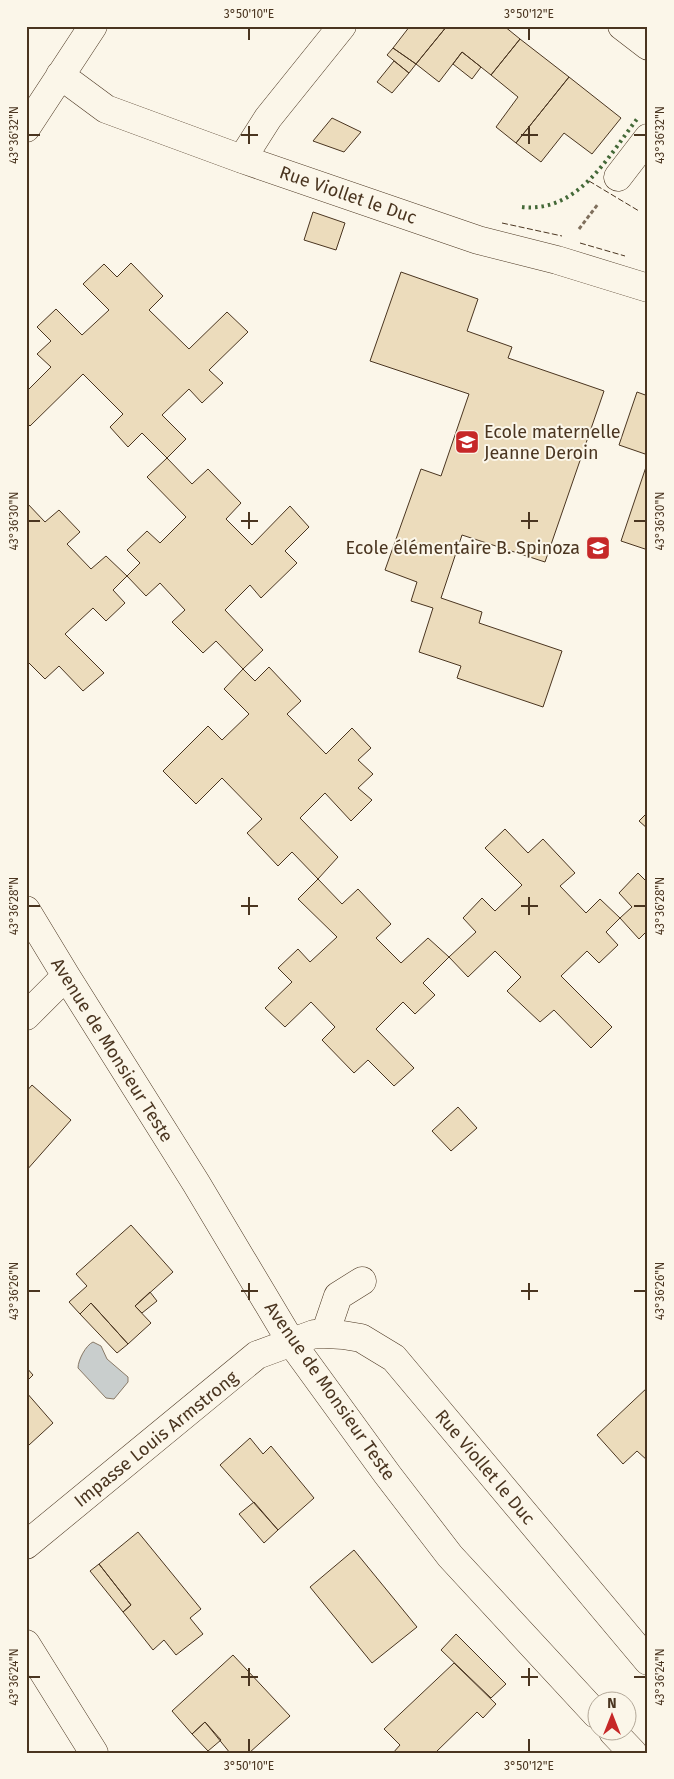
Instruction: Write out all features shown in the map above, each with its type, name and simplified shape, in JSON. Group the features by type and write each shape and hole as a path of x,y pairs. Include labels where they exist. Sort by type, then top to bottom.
{"street":[{"path":"26,128 94,26"},
{"path":"242,159 268,118 342,26"},
{"path":"622,26 648,46"},
{"name":"Rue Viollet le Duc","path":"60,75 106,109 242,159 478,240 557,260 648,288"},
{"path":"618,177 648,138"},
{"name":"Avenue de Monsieur Teste","path":"26,910 196,1183 291,1342 387,1474 450,1556 586,1703"},
{"path":"26,1016 66,976"},
{"path":"325,1334 338,1296 362,1280"},
{"name":"Rue Viollet le Duc","path":"291,1342 314,1334 342,1335 361,1338 394,1358 648,1661"},
{"name":"Impasse Louis Armstrong","path":"26,1546 257,1356 291,1342"},
{"path":"26,1644 94,1753"},
{"path":"623,1742 633,1753"}],"path":[{"path":"557,260 602,199"}],"shaded area":[{"path":"93,1342 101,1346 107,1359 128,1377 128,1382 114,1399 106,1398 78,1368 83,1353"}],"building":[{"path":"410,26 447,26 416,64 393,48"},
{"path":"447,26 504,26 520,39 491,75 462,52 439,82 416,64"},
{"path":"520,39 569,77 516,143 496,127 518,97 491,75"},
{"path":"393,48 416,64 409,73 387,55"},
{"path":"462,52 481,67 472,79 453,64"},
{"path":"394,61 409,73 392,93 377,82"},
{"path":"569,77 621,118 592,154 564,133 541,162 516,143"},
{"path":"332,118 361,132 344,152 313,141"},
{"path":"313,212 345,223 336,250 304,240"},
{"path":"131,263 163,296 149,310 189,349 227,312 248,332 209,370 223,383 202,403 189,389 162,415 186,439 167,458 142,433 128,447 110,427 123,414 83,374 30,426 26,422 26,392 51,367 37,354 51,341 37,327 56,309 82,335 109,310 83,284 104,264 117,277"},
{"path":"401,272 478,299 467,331 512,347 508,358 604,391 545,562 462,535 441,598 482,612 479,623 562,651 543,707 457,678 461,666 419,652 433,608 411,601 417,582 385,570 421,469 441,476 469,394 370,361"},
{"path":"637,392 648,396 648,455 619,445"},
{"path":"167,458 192,484 208,469 241,503 226,519 252,545 290,506 309,527 285,551 297,563 261,598 250,585 225,610 263,650 243,669 216,641 203,653 172,622 185,610 160,583 146,596 127,576 140,563 127,550 147,531 160,543 186,517 147,477"},
{"path":"648,461 648,550 621,541"},
{"path":"26,502 45,522 59,510 80,532 67,544 91,569 106,556 127,576 113,590 125,603 106,621 93,608 65,634 104,673 83,691 59,666 45,679 26,660"},
{"path":"269,667 301,701 287,714 326,754 352,728 371,748 358,760 373,774 358,788 372,800 351,821 325,793 300,818 338,857 318,879 292,852 278,866 247,833 262,819 222,778 196,804 163,771 208,726 222,740 249,714 224,689 243,669 255,681"},
{"path":"648,812 648,829 639,821"},
{"path":"505,829 528,853 543,839 575,873 560,886 586,913 600,899 620,918 606,932 618,945 599,963 587,951 561,976 612,1027 591,1048 554,1010 540,1022 507,991 521,977 495,951 468,977 449,957 476,932 463,918 482,898 495,911 522,885 485,848"},
{"path":"638,873 648,883 648,930 639,939 620,918 632,907 619,893"},
{"path":"318,879 342,904 358,889 391,924 376,938 401,963 428,938 449,957 423,983 435,995 415,1014 403,1002 376,1029 414,1068 394,1086 368,1060 354,1073 322,1040 335,1027 311,1002 285,1027 265,1008 292,982 278,968 298,949 310,962 337,937 298,899"},
{"path":"32,1085 71,1120 26,1171 26,1092"},
{"path":"458,1107 477,1128 451,1151 432,1131"},
{"path":"131,1225 173,1272 135,1306 151,1323 128,1344 91,1303 80,1314 69,1302 87,1286 76,1274"},
{"path":"150,1292 157,1301 142,1313 135,1306"},
{"path":"91,1303 128,1344 117,1353 80,1314"},
{"path":"26,1367 33,1375 26,1382"},
{"path":"648,1387 648,1461 637,1451 623,1464 597,1435"},
{"path":"26,1392 53,1423 29,1445 26,1442"},
{"path":"250,1438 263,1454 271,1446 314,1498 278,1530 220,1465"},
{"path":"254,1502 278,1530 264,1543 239,1514"},
{"path":"138,1532 201,1609 190,1618 203,1634 176,1655 164,1640 153,1650 123,1612 131,1605 99,1564"},
{"path":"354,1550 417,1627 372,1663 310,1587"},
{"path":"99,1564 131,1605 123,1612 90,1571"},
{"path":"456,1634 506,1684 491,1698 441,1650"},
{"path":"233,1655 290,1716 249,1753 230,1753 205,1722 192,1734 172,1711"},
{"path":"454,1663 496,1704 483,1718 477,1712 435,1753 393,1753 400,1745 384,1729"},
{"path":"205,1722 221,1740 208,1751 192,1734"}],"hedge":[{"path":"522,207 542,206 560,201 575,192 590,180 603,165 637,119"}],"fence":[{"path":"589,181 639,211"},
{"path":"502,223 562,236"},
{"path":"580,243 625,256"}],"place":[{"name":"Ecole maternelle Jeanne Deroin","path":"467,442"},
{"name":"Ecole élémentaire B. Spinoza","path":"598,548"}]}
